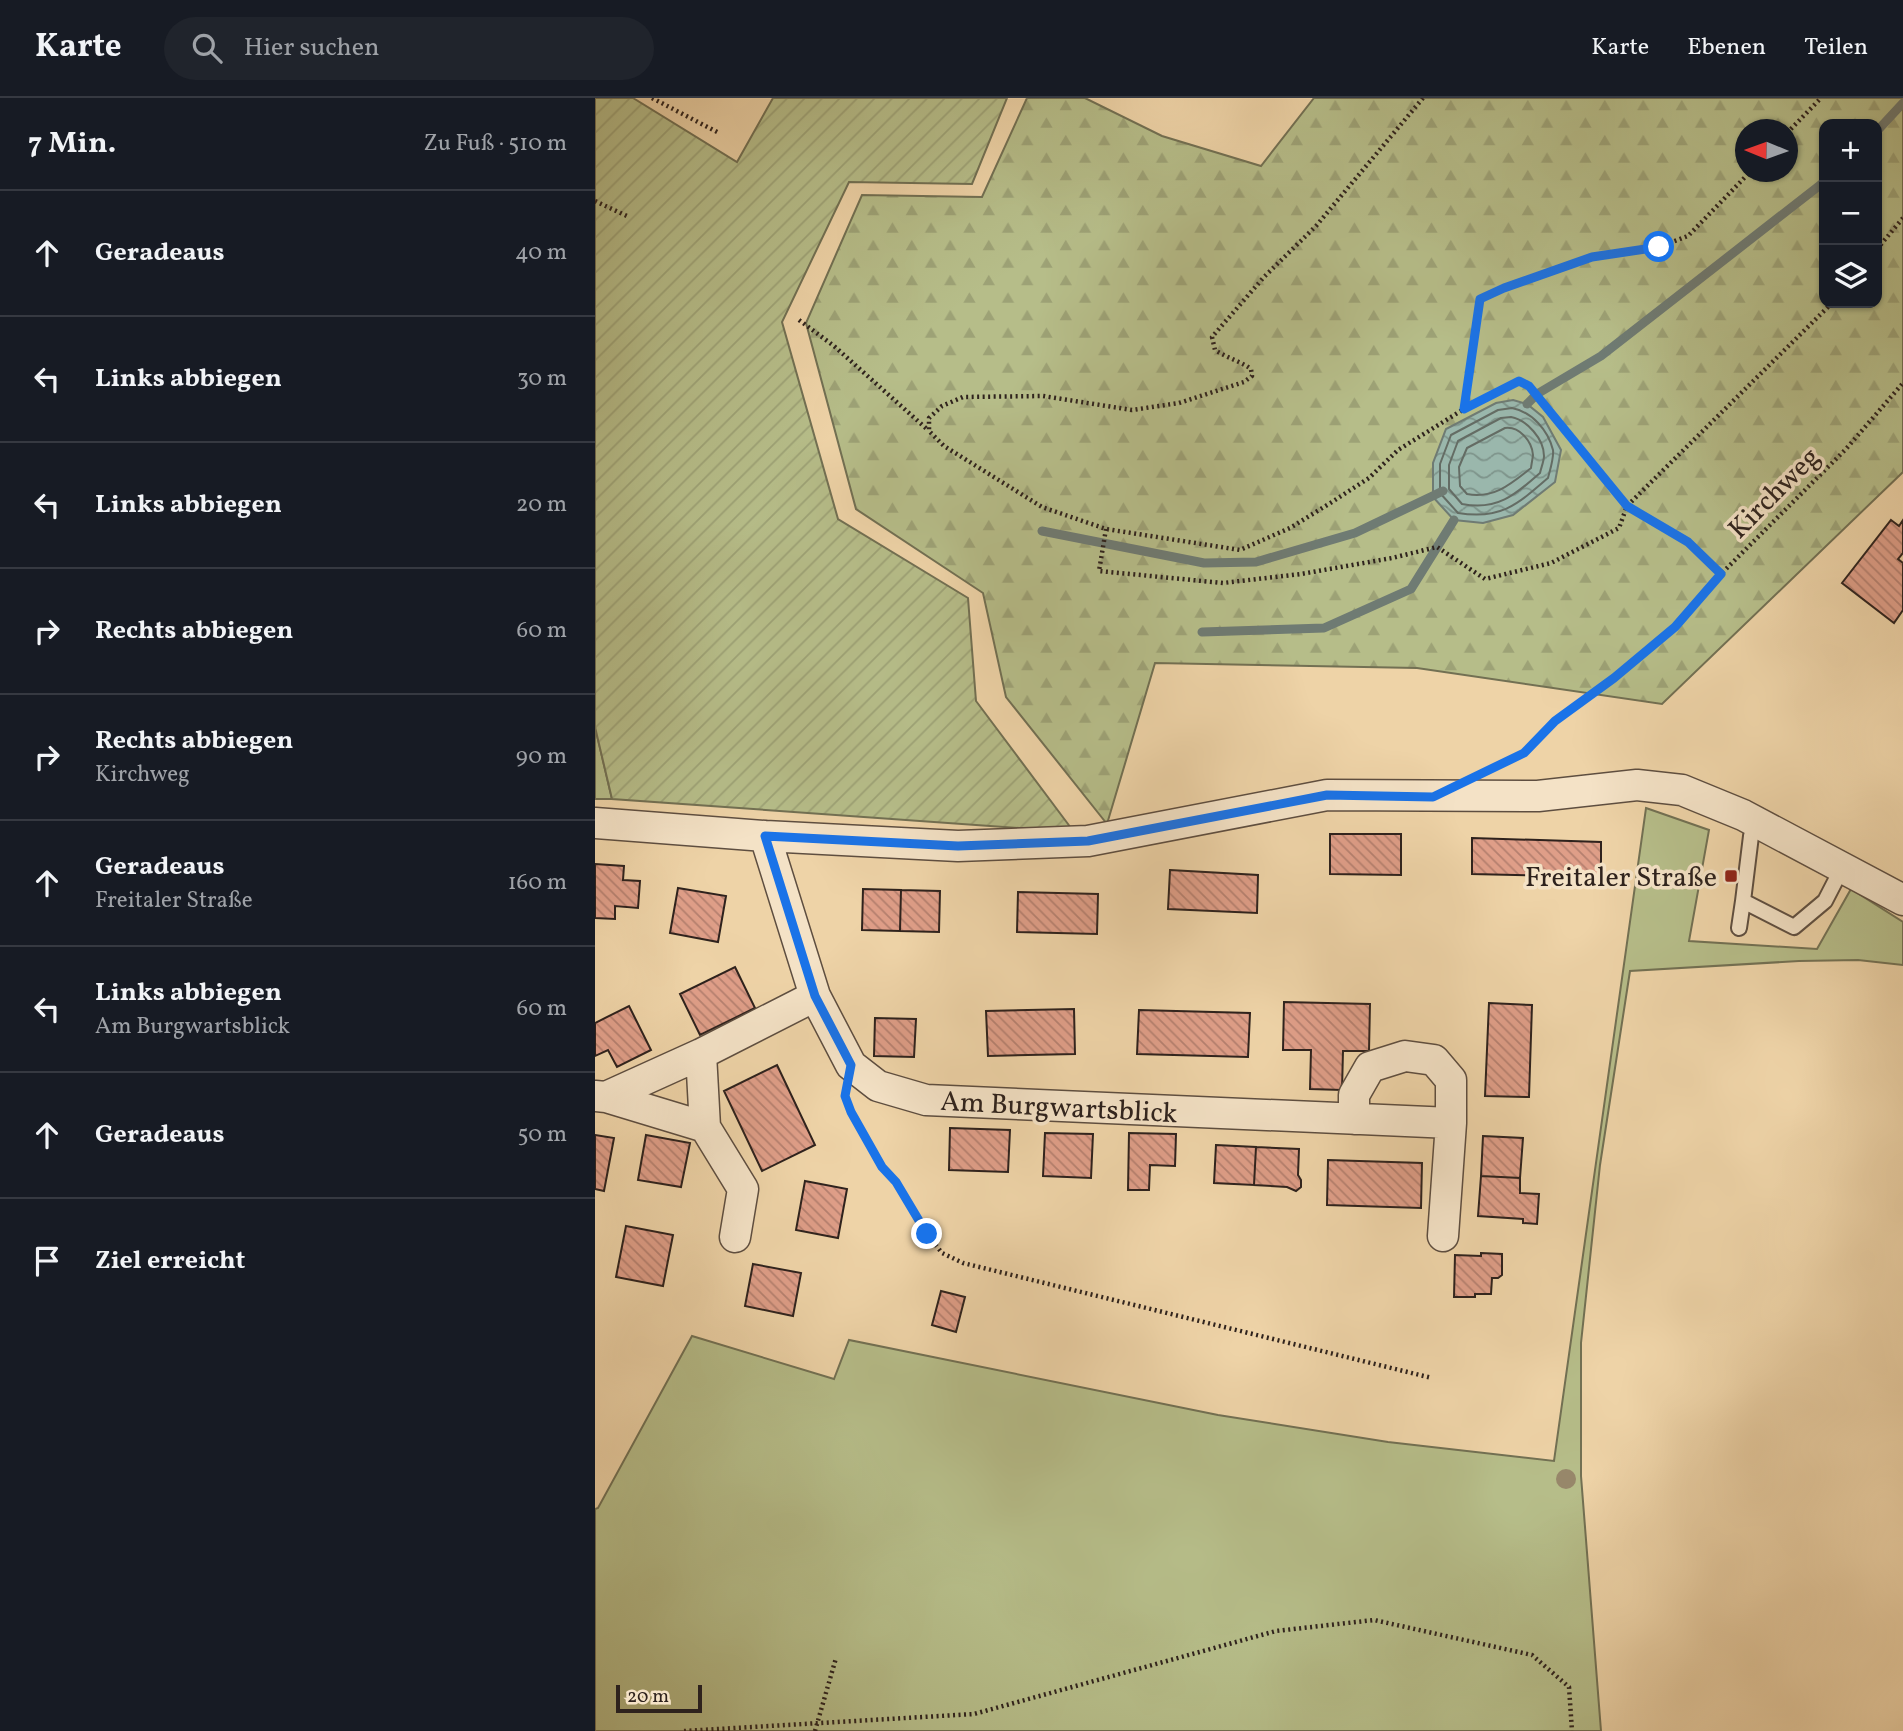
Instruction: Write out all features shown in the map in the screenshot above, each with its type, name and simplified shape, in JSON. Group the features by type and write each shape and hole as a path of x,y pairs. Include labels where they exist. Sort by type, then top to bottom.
{"street":[{"path":"595,823 765,836 958,846 1088,841 1327,795 1538,796 1637,785 1682,790 1757,823 1903,900"},
{"name":"Am Burgwartsblick","path":"765,836 815,996 851,1065 878,1086 926,1100 1451,1123"},
{"path":"600,1097 701,1055 815,996"},
{"path":"701,1055 705,1127 743,1189 734,1237"},
{"path":"1354,1119 1354,1095 1370,1067 1405,1056 1434,1060 1451,1080 1451,1123 1443,1236"},
{"path":"600,1097 705,1127"}],"lane":[{"path":"1739,928 1751,836 1757,823"},
{"path":"1743,901 1794,927 1825,901 1842,868"}],"path":[{"path":"652,98 719,133"},
{"path":"929,431 929,418 942,406 963,397 1043,396 1132,410 1179,403 1244,382 1252,376 1251,369 1215,350 1212,337 1264,277 1316,226 1423,98"},
{"path":"1798,122 1821,98"},
{"path":"1464,409 1480,299 1592,257 1659,247 1688,236 1740,182"},
{"path":"595,201 629,217"},
{"path":"1880,245 1903,218"},
{"path":"1106,529 1099,571 1223,583 1301,574 1437,547 1485,579 1551,563 1619,528 1627,506 1827,308"},
{"path":"799,320 834,346 944,446 1042,507 1106,529 1240,550 1290,528 1369,478 1398,450 1464,409 1519,381 1529,386 1627,506 1688,542 1721,574"},
{"name":"Kirchweg","path":"1490,770 1524,753 1555,721 1614,678 1675,627 1721,574 1846,449 1903,383"},
{"path":"851,1065 845,1096 851,1112 882,1167 896,1182 942,1254 983,1269 1432,1378"},
{"path":"684,1731 974,1714 1276,1631 1374,1620 1532,1655 1569,1688 1572,1731"},
{"path":"815,1731 837,1658"}],"green space":[{"path":"595,98 633,98 737,162 773,98 1007,98 972,184 849,182 782,322 838,519 968,598 976,701 1074,832 612,799 595,727"},
{"path":"1027,98 1085,98 1162,136 1261,166 1314,98 1903,98 1903,472 1662,704 1417,668 1155,663 1107,824 1006,697 983,593 856,509 806,323 862,195 982,197"},
{"path":"595,727 612,799 595,799"},
{"path":"1646,808 1709,830 1689,941 1817,949 1851,889 1903,922 1903,965 1858,960 1799,961 1630,971 1600,1165 1581,1343 1581,1476 1601,1731 595,1731 595,1509 598,1508 692,1336 834,1379 849,1340 1218,1415 1388,1442 1554,1461"}],"water":[{"path":"1513,400 1527,404 1543,417 1561,450 1555,482 1513,515 1483,523 1454,520 1433,497 1433,463 1446,429 1496,403"}],"building":[{"path":"1891,520 1899,526 1903,520 1903,553 1898,559 1903,563 1903,610 1894,623 1842,583"},
{"path":"1330,834 1401,834 1401,875 1330,874"},
{"path":"1472,838 1601,842 1601,877 1472,874"},
{"path":"595,864 624,866 623,880 640,881 638,908 615,906 615,919 595,918"},
{"path":"1170,870 1258,875 1257,913 1168,909"},
{"path":"678,888 726,896 718,942 670,933"},
{"path":"863,889 901,890 900,931 862,930"},
{"path":"901,890 940,891 939,932 900,931"},
{"path":"1018,892 1098,894 1097,934 1017,932"},
{"path":"735,967 755,1008 700,1035 680,994"},
{"path":"1284,1002 1370,1004 1369,1051 1343,1051 1342,1090 1310,1089 1311,1050 1283,1050"},
{"path":"1489,1003 1532,1005 1529,1097 1485,1096"},
{"path":"629,1006 651,1050 617,1067 608,1050 595,1056 595,1023"},
{"path":"1074,1009 1075,1054 988,1056 986,1011"},
{"path":"1139,1010 1250,1013 1248,1057 1137,1054"},
{"path":"875,1018 916,1019 914,1057 874,1056"},
{"path":"777,1065 815,1145 762,1171 724,1091"},
{"path":"950,1128 1010,1130 1008,1172 949,1170"},
{"path":"1045,1133 1093,1134 1091,1178 1043,1176"},
{"path":"1129,1133 1176,1134 1175,1166 1150,1165 1149,1190 1128,1190"},
{"path":"595,1135 614,1138 604,1191 595,1189"},
{"path":"646,1135 690,1143 681,1187 638,1180"},
{"path":"1483,1136 1523,1138 1520,1178 1481,1176"},
{"path":"1216,1145 1256,1147 1254,1185 1214,1183"},
{"path":"1256,1147 1299,1149 1298,1175 1301,1187 1296,1191 1287,1187 1254,1185"},
{"path":"1328,1160 1422,1163 1421,1208 1327,1205"},
{"path":"1481,1176 1520,1178 1520,1193 1539,1194 1537,1224 1523,1223 1523,1219 1478,1216"},
{"path":"805,1181 847,1189 838,1238 796,1230"},
{"path":"626,1226 673,1235 663,1286 616,1277"},
{"path":"1481,1253 1502,1254 1502,1275 1492,1278 1491,1294 1454,1297 1455,1255 1481,1256"},
{"path":"753,1264 801,1273 793,1316 745,1306"},
{"path":"941,1291 965,1297 956,1332 932,1325"}],"waterway":[{"path":"1882,126 1903,103"},
{"path":"1527,404 1537,394 1601,356 1819,186"},
{"path":"1042,531 1204,563 1256,562 1355,533 1443,491"},
{"path":"1202,632 1324,628 1411,589 1454,520"}],"place":[{"name":"Freitaler Straße","path":"1731,876"}],"route":[{"path":"927,1234 896,1182 870,1148 851,1112 845,1096 851,1065 815,996 765,836 958,846 1088,841 1327,795 1433,797 1524,753 1555,721 1614,678 1675,627 1721,574 1688,542 1627,506 1529,386 1519,381 1464,409 1480,299 1592,257 1659,247"}]}
